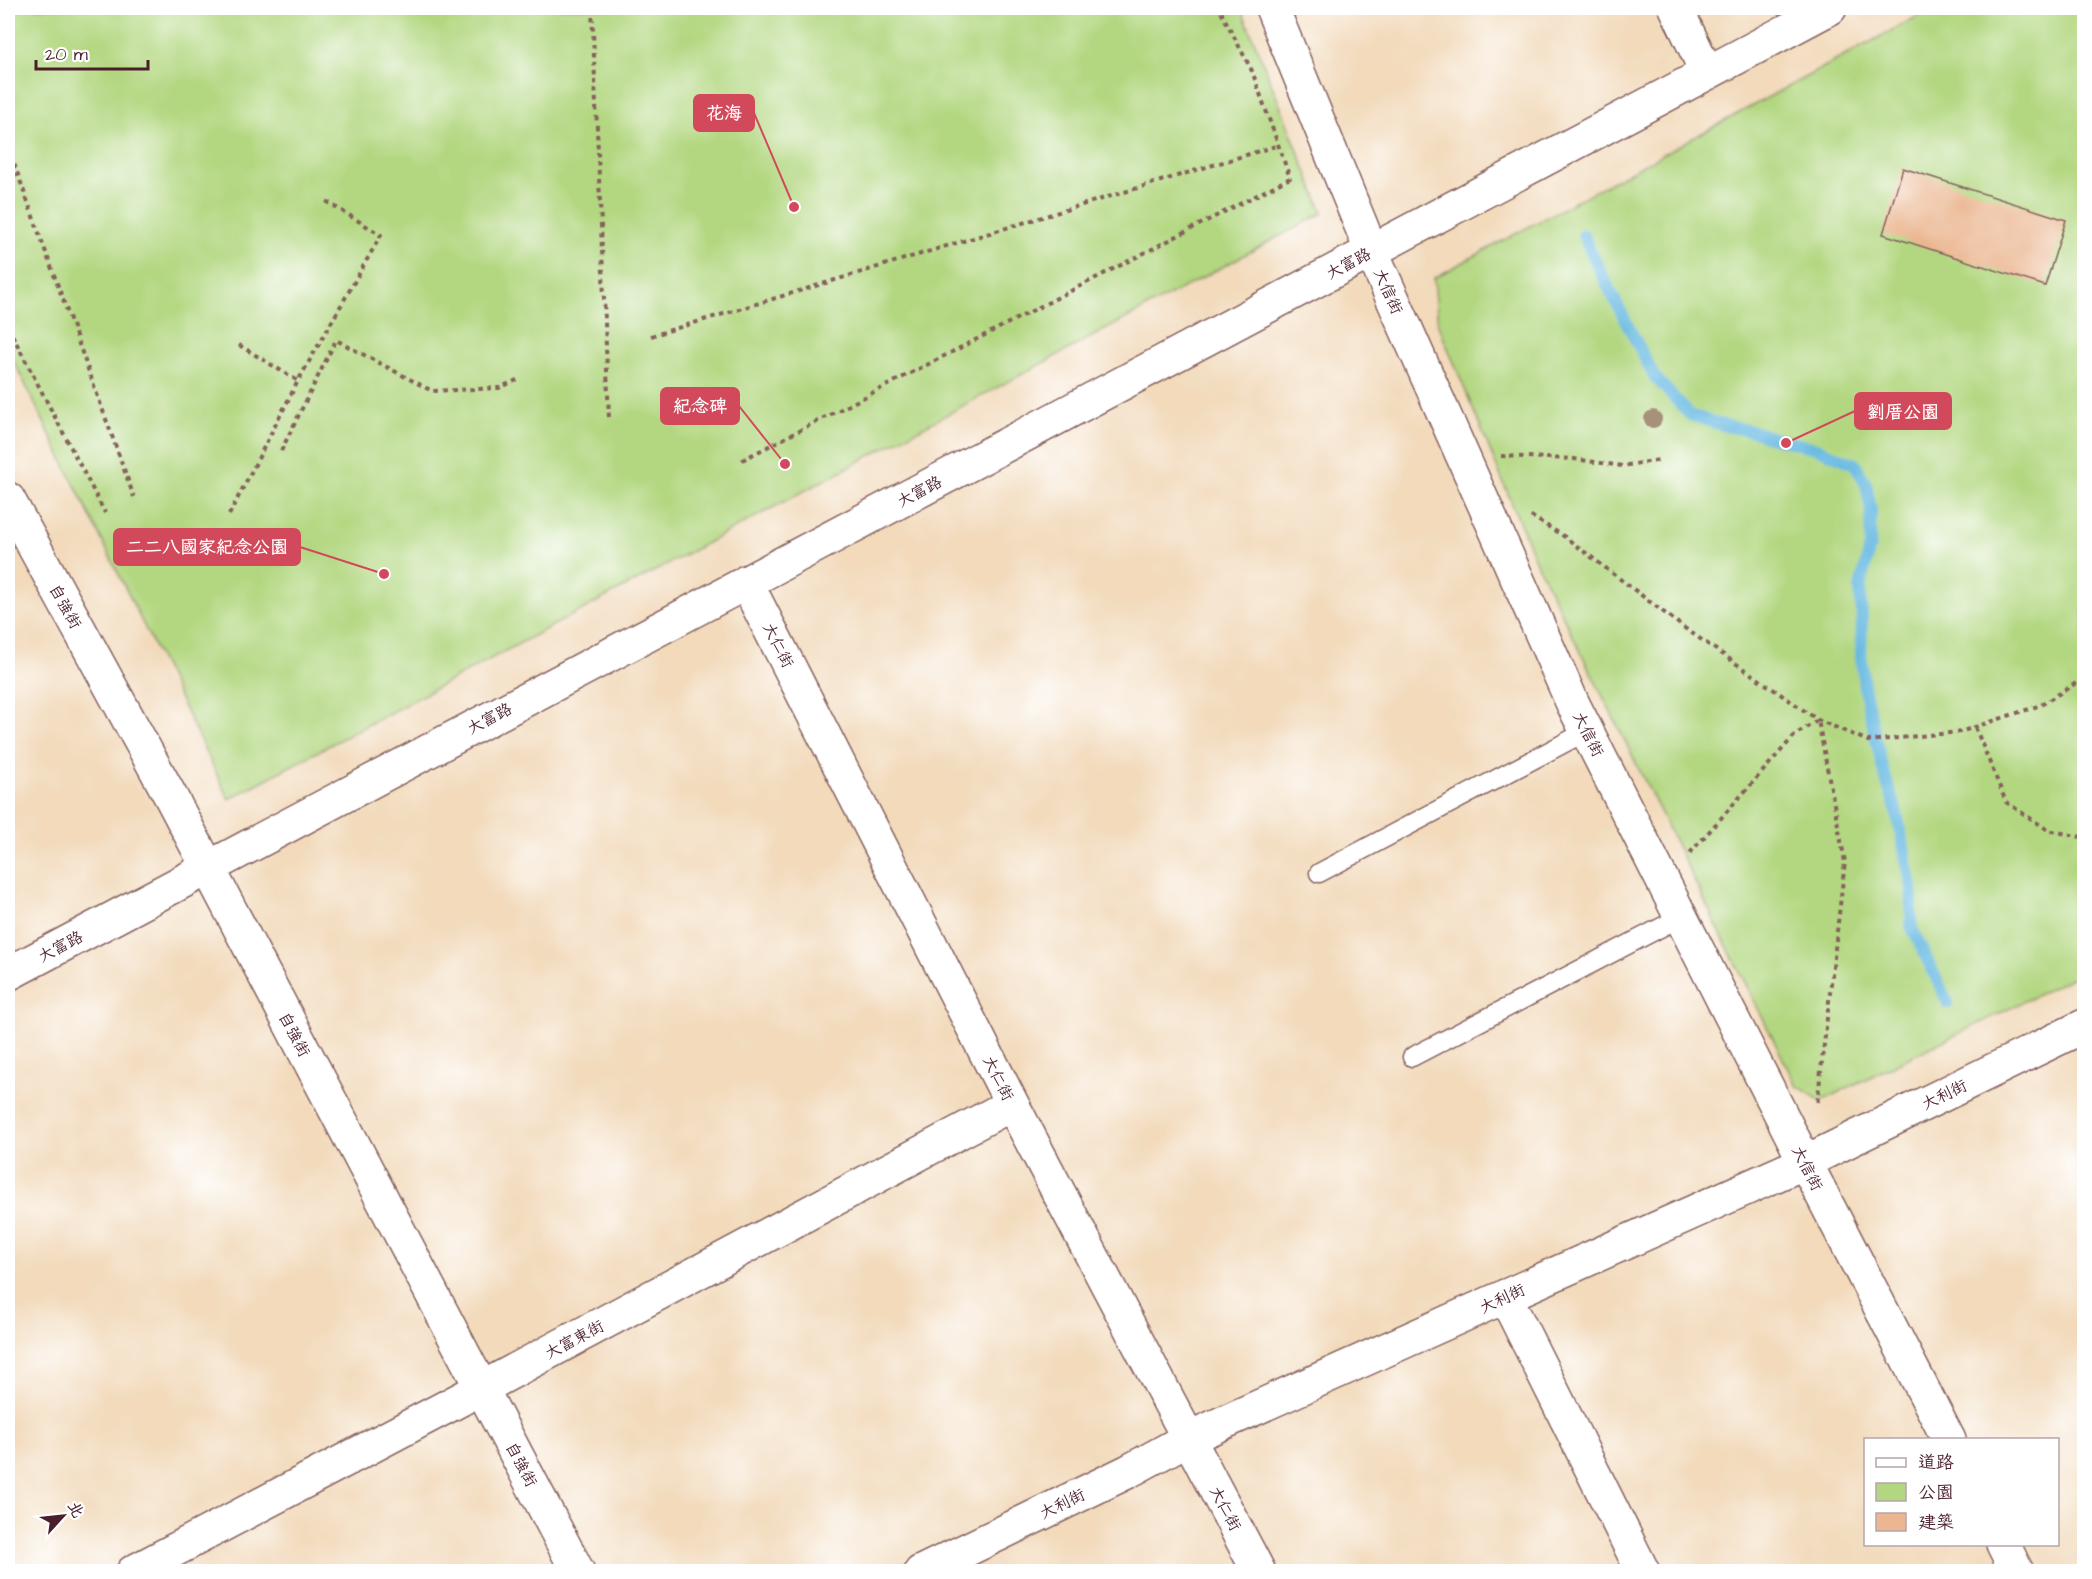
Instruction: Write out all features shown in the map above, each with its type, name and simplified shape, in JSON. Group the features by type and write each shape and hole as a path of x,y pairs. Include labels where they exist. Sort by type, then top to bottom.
{"street":[{"name":"大信街","path":"1272,8 1371,250 1587,731 1805,1162 1948,1438"},
{"path":"1676,8 1707,73"},
{"name":"大富路","path":"8,974 1830,8"},
{"name":"自強街","path":"8,499 166,789 578,1572"},
{"name":"大仁街","path":"746,582 1012,1104 1259,1572"},
{"name":"大利街","path":"921,1572 1189,1438 1805,1162 2085,1026"},
{"name":"大富東街","path":"134,1572 1012,1104"},
{"path":"1505,1296 1643,1572"},
{"path":"2004,1546 2018,1572"}],"lane":[{"path":"1319,873 1587,731"},
{"path":"1412,1057 1681,917"}],"path":[{"path":"592,8 609,419"},
{"path":"742,460 1290,178 1252,71 1219,8"},
{"path":"651,336 1280,145"},
{"path":"8,147 134,497"},
{"path":"229,515 298,381 381,235 326,201"},
{"path":"8,327 105,513"},
{"path":"281,451 336,340 432,391 499,388 519,379"},
{"path":"239,345 298,381"},
{"path":"1503,467 1498,456 1574,459 1622,466 1659,460"},
{"path":"1529,516 1565,537 1683,627 1818,720 1868,741 1960,732 2041,705 2085,678"},
{"path":"1690,853 1795,735 1818,720"},
{"path":"1817,1105 1845,862 1818,720"},
{"path":"1975,727 2006,802 2048,830 2081,837 2085,842"}],"green space":[{"path":"8,8 1241,8 1323,213 229,799 8,349"},
{"path":"1933,8 2084,8 2084,972 1821,1101 1796,1085 1536,562 1438,324 1434,278"}],"building":[{"path":"1903,168 2066,220 2045,286 1883,234"}],"waterway":[{"path":"1583,235 1654,376 1690,415 1816,448 1855,464 1866,484 1871,509 1870,547 1860,588 1864,687 1883,770 1896,809 1912,888 1911,926 1948,1003"}],"place":[{"name":"花海","path":"794,207"},
{"name":"劉厝公園","path":"1786,443"},
{"name":"紀念碑","path":"785,464"},
{"name":"二二八國家紀念公園","path":"384,574"}]}
